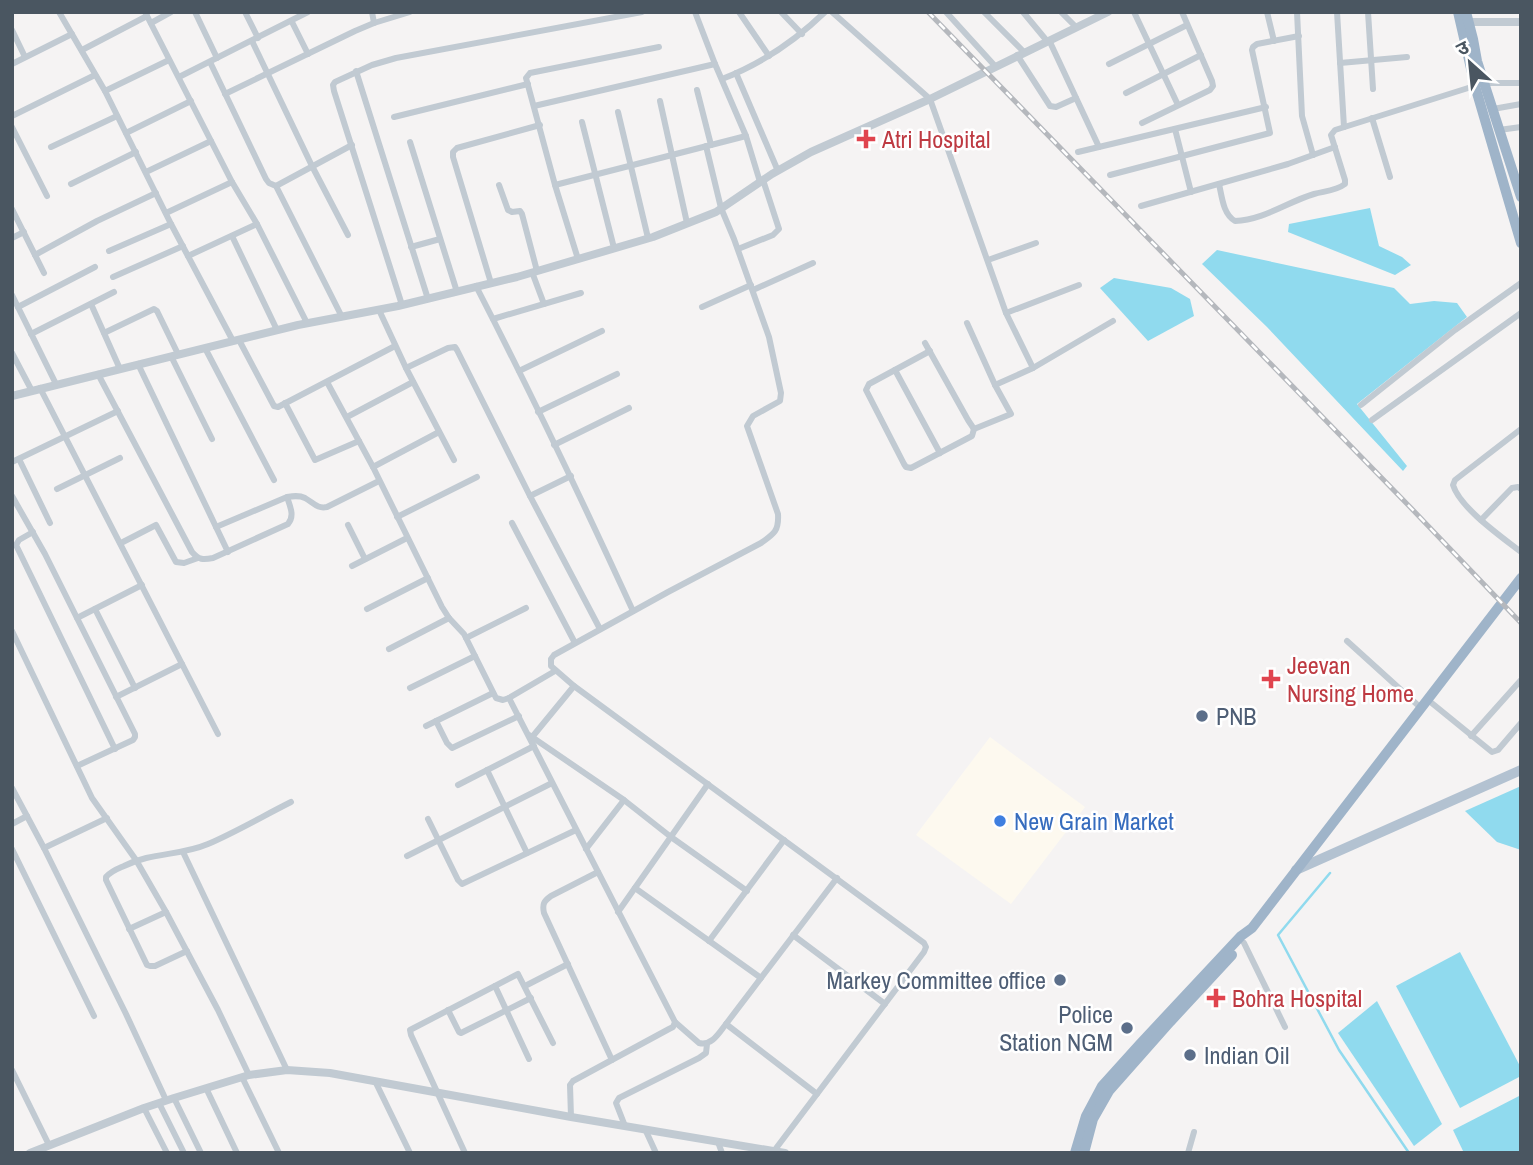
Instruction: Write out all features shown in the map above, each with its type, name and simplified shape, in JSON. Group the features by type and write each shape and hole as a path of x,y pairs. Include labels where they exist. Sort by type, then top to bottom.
{"highway":[{"path":"1463,17 1521,243"},
{"path":"1479,85 1493,109 1521,197"},
{"path":"1084,1153 1090,1118 1109,1091 1244,943 1252,928 1521,578"},
{"path":"1076,1153 1102,1087 1241,936 1252,928"}],"main road":[{"path":"1296,871 1521,770"}],"street":[{"path":"59,12 105,91 188,256 274,406 278,407 395,346"},
{"path":"82,50 148,17 171,12"},
{"path":"195,12 217,58"},
{"path":"245,12 266,74 348,235"},
{"path":"178,78 308,12"},
{"path":"372,12 374,23"},
{"path":"225,94 374,23 410,12"},
{"path":"402,305 333,88 335,82 356,71 396,58 642,12"},
{"path":"695,12 746,136 779,229 773,235 738,250"},
{"path":"739,12 769,56"},
{"path":"781,12 802,34"},
{"path":"722,79 769,56 802,34 825,12"},
{"path":"832,12 930,99 1006,313 1033,368"},
{"path":"946,12 995,66"},
{"path":"984,12 1021,54 1050,106 1056,107 1076,98"},
{"path":"1023,12 1048,40 1099,147"},
{"path":"1061,12 1076,27"},
{"path":"12,396 277,330 457,292 648,238 721,208 811,152 930,99 1108,12"},
{"path":"1134,12 1178,105"},
{"path":"1142,122 1210,90 1213,86 1182,12"},
{"path":"1267,12 1274,41"},
{"path":"1297,12 1302,116 1314,155"},
{"path":"1337,12 1344,127"},
{"path":"1368,12 1373,89"},
{"path":"148,17 307,323"},
{"path":"1463,17 1521,23"},
{"path":"292,22 308,54"},
{"path":"1109,64 1188,25"},
{"path":"12,30 25,57"},
{"path":"12,64 72,34"},
{"path":"1110,175 1267,135 1271,131 1252,50 1257,44 1299,37"},
{"path":"578,259 526,78 530,73 659,47"},
{"path":"1126,93 1201,55"},
{"path":"1340,63 1407,57"},
{"path":"105,91 169,60"},
{"path":"210,62 266,179 276,186 342,317"},
{"path":"534,106 715,64"},
{"path":"356,71 428,299"},
{"path":"736,73 778,171"},
{"path":"12,116 96,75"},
{"path":"1219,184 1229,218 1242,221 1258,217 1345,184 1332,132 1479,85 1521,83"},
{"path":"394,117 528,84"},
{"path":"697,90 721,208 773,350 782,398 753,416 747,426 778,514 779,524 773,535 761,543 554,655 551,666 574,686 920,939 926,947 775,1151"},
{"path":"660,101 687,223"},
{"path":"126,133 191,102"},
{"path":"1493,109 1521,104"},
{"path":"1078,152 1265,107"},
{"path":"618,112 648,238"},
{"path":"51,147 117,116"},
{"path":"1372,118 1390,177"},
{"path":"582,122 614,248"},
{"path":"491,283 453,152 457,148 540,125"},
{"path":"12,127 47,196"},
{"path":"1499,130 1521,127"},
{"path":"1175,129 1191,192"},
{"path":"555,185 746,136"},
{"path":"146,172 211,141"},
{"path":"410,142 457,292"},
{"path":"276,186 352,145"},
{"path":"1141,206 1335,147"},
{"path":"71,184 136,152"},
{"path":"166,213 232,182"},
{"path":"499,185 508,210 520,211 522,214 544,304"},
{"path":"35,255 156,193"},
{"path":"12,209 44,273"},
{"path":"108,251 171,224"},
{"path":"188,256 257,224"},
{"path":"12,238 24,232"},
{"path":"232,236 277,330"},
{"path":"411,247 440,239"},
{"path":"988,260 1036,243"},
{"path":"113,277 183,246"},
{"path":"702,307 813,262"},
{"path":"18,307 95,267"},
{"path":"1361,405 1455,330 1521,283"},
{"path":"1006,313 1079,285"},
{"path":"476,286 571,476 633,611"},
{"path":"32,334 114,292"},
{"path":"493,319 581,293"},
{"path":"12,295 56,384"},
{"path":"91,304 120,369"},
{"path":"104,333 153,309 157,312 212,439"},
{"path":"379,310 454,460"},
{"path":"1372,420 1521,313"},
{"path":"995,386 1033,368 1112,321"},
{"path":"967,323 995,386 1011,414 974,429"},
{"path":"519,371 602,331"},
{"path":"925,343 930,351 968,420 974,429 972,436 908,468 866,390 869,384 930,351"},
{"path":"205,348 274,480"},
{"path":"406,368 448,348 454,348 600,629"},
{"path":"12,353 66,437 218,734"},
{"path":"138,364 228,552"},
{"path":"895,370 940,453"},
{"path":"98,374 192,552 198,558 213,558 288,524 292,516 287,496"},
{"path":"538,412 617,374"},
{"path":"327,382 449,618 466,638 493,693 499,700 509,698 555,671"},
{"path":"347,417 413,382"},
{"path":"285,403 315,460 359,441"},
{"path":"554,445 629,408"},
{"path":"50,523 16,460 118,411"},
{"path":"1521,429 1455,480 1453,485 1455,491 1481,520 1521,552"},
{"path":"373,467 439,432"},
{"path":"57,489 120,458"},
{"path":"530,496 571,476"},
{"path":"397,517 477,477"},
{"path":"216,527 287,496 297,495 321,508 327,507 379,481"},
{"path":"1481,520 1512,488 1521,489"},
{"path":"12,496 33,532 135,734 135,737 115,749 77,766"},
{"path":"512,523 575,643"},
{"path":"121,543 156,525 176,562 184,563 198,558"},
{"path":"348,525 365,559"},
{"path":"33,532 16,542 16,545 115,749"},
{"path":"352,566 407,538"},
{"path":"367,609 428,578"},
{"path":"77,618 142,585"},
{"path":"466,638 526,608"},
{"path":"94,609 135,688"},
{"path":"389,649 449,618"},
{"path":"12,631 92,798 135,860 187,951 279,1153"},
{"path":"1347,641 1425,704 1490,751 1494,752 1521,723"},
{"path":"410,688 475,656"},
{"path":"116,697 182,664"},
{"path":"1471,736 1521,680"},
{"path":"531,735 574,686"},
{"path":"426,726 493,693"},
{"path":"509,698 531,735 552,783 675,1022 693,1040 703,1045 712,1041 837,878"},
{"path":"436,721 452,748 519,716"},
{"path":"531,735 747,891"},
{"path":"458,785 534,746"},
{"path":"487,770 527,853"},
{"path":"407,856 552,783"},
{"path":"618,912 708,784"},
{"path":"12,788 147,1057 166,1100 184,1153"},
{"path":"586,849 624,800"},
{"path":"187,951 150,966 144,961 106,877 135,860 183,852 208,844 290,802"},
{"path":"12,824 27,816"},
{"path":"44,848 107,818"},
{"path":"428,819 462,884 576,830"},
{"path":"709,941 784,840"},
{"path":"12,849 94,1016"},
{"path":"183,852 286,1070"},
{"path":"598,872 544,901 542,906 612,1060"},
{"path":"635,888 761,978"},
{"path":"129,929 166,912"},
{"path":"793,935 885,1004"},
{"path":"1244,943 1284,1027"},
{"path":"525,986 568,964"},
{"path":"465,1153 410,1030 518,974 553,1043"},
{"path":"495,986 529,1059"},
{"path":"448,1010 461,1033 531,998"},
{"path":"571,1117 570,1085 573,1080 673,1027 675,1022"},
{"path":"726,1024 817,1094"},
{"path":"625,1126 616,1103 619,1098 699,1058 706,1053 707,1044"},
{"path":"12,1070 49,1145"},
{"path":"30,1153 166,1100 246,1076 286,1070 330,1073 785,1153"},
{"path":"375,1081 410,1153"},
{"path":"206,1088 237,1153"},
{"path":"166,1100 194,1138 201,1153"},
{"path":"144,1108 167,1153"},
{"path":"645,1129 656,1153"},
{"path":"1188,1153 1194,1132"},
{"path":"181,1145 194,1138"},
{"path":"719,1142 722,1153"}],"shaded area":[{"name":"New Grain Market","path":"990,737 1085,807 1011,904 916,835"}],"water":[{"path":"1370,208 1379,246 1402,257 1411,265 1395,275 1288,232 1289,224"},
{"path":"1217,250 1394,288 1410,304 1434,301 1457,303 1467,317 1357,404 1407,466 1403,471 1267,327 1202,264"},
{"path":"1114,278 1171,288 1190,299 1194,316 1148,341 1100,288"},
{"path":"1521,786 1521,850 1497,842 1465,811"},
{"path":"1460,952 1521,1068 1521,1076 1460,1108 1396,986"},
{"path":"1377,1001 1442,1124 1414,1146 1338,1033"},
{"path":"1521,1095 1521,1153 1464,1153 1453,1130"}],"waterway":[{"path":"1330,873 1278,935 1339,1050 1409,1153"}],"railway":[{"path":"928,12 1521,623"}],"place":[{"name":"Atri Hospital","path":"866,139"},
{"name":"Jeevan Nursing Home","path":"1271,679"},
{"name":"PNB","path":"1202,716"},
{"name":"New Grain Market","path":"1000,821"},
{"name":"Markey Committee office","path":"1060,980"},
{"name":"Bohra Hospital","path":"1216,998"},
{"name":"Police Station NGM","path":"1127,1028"},
{"name":"Indian Oil","path":"1190,1055"}]}
